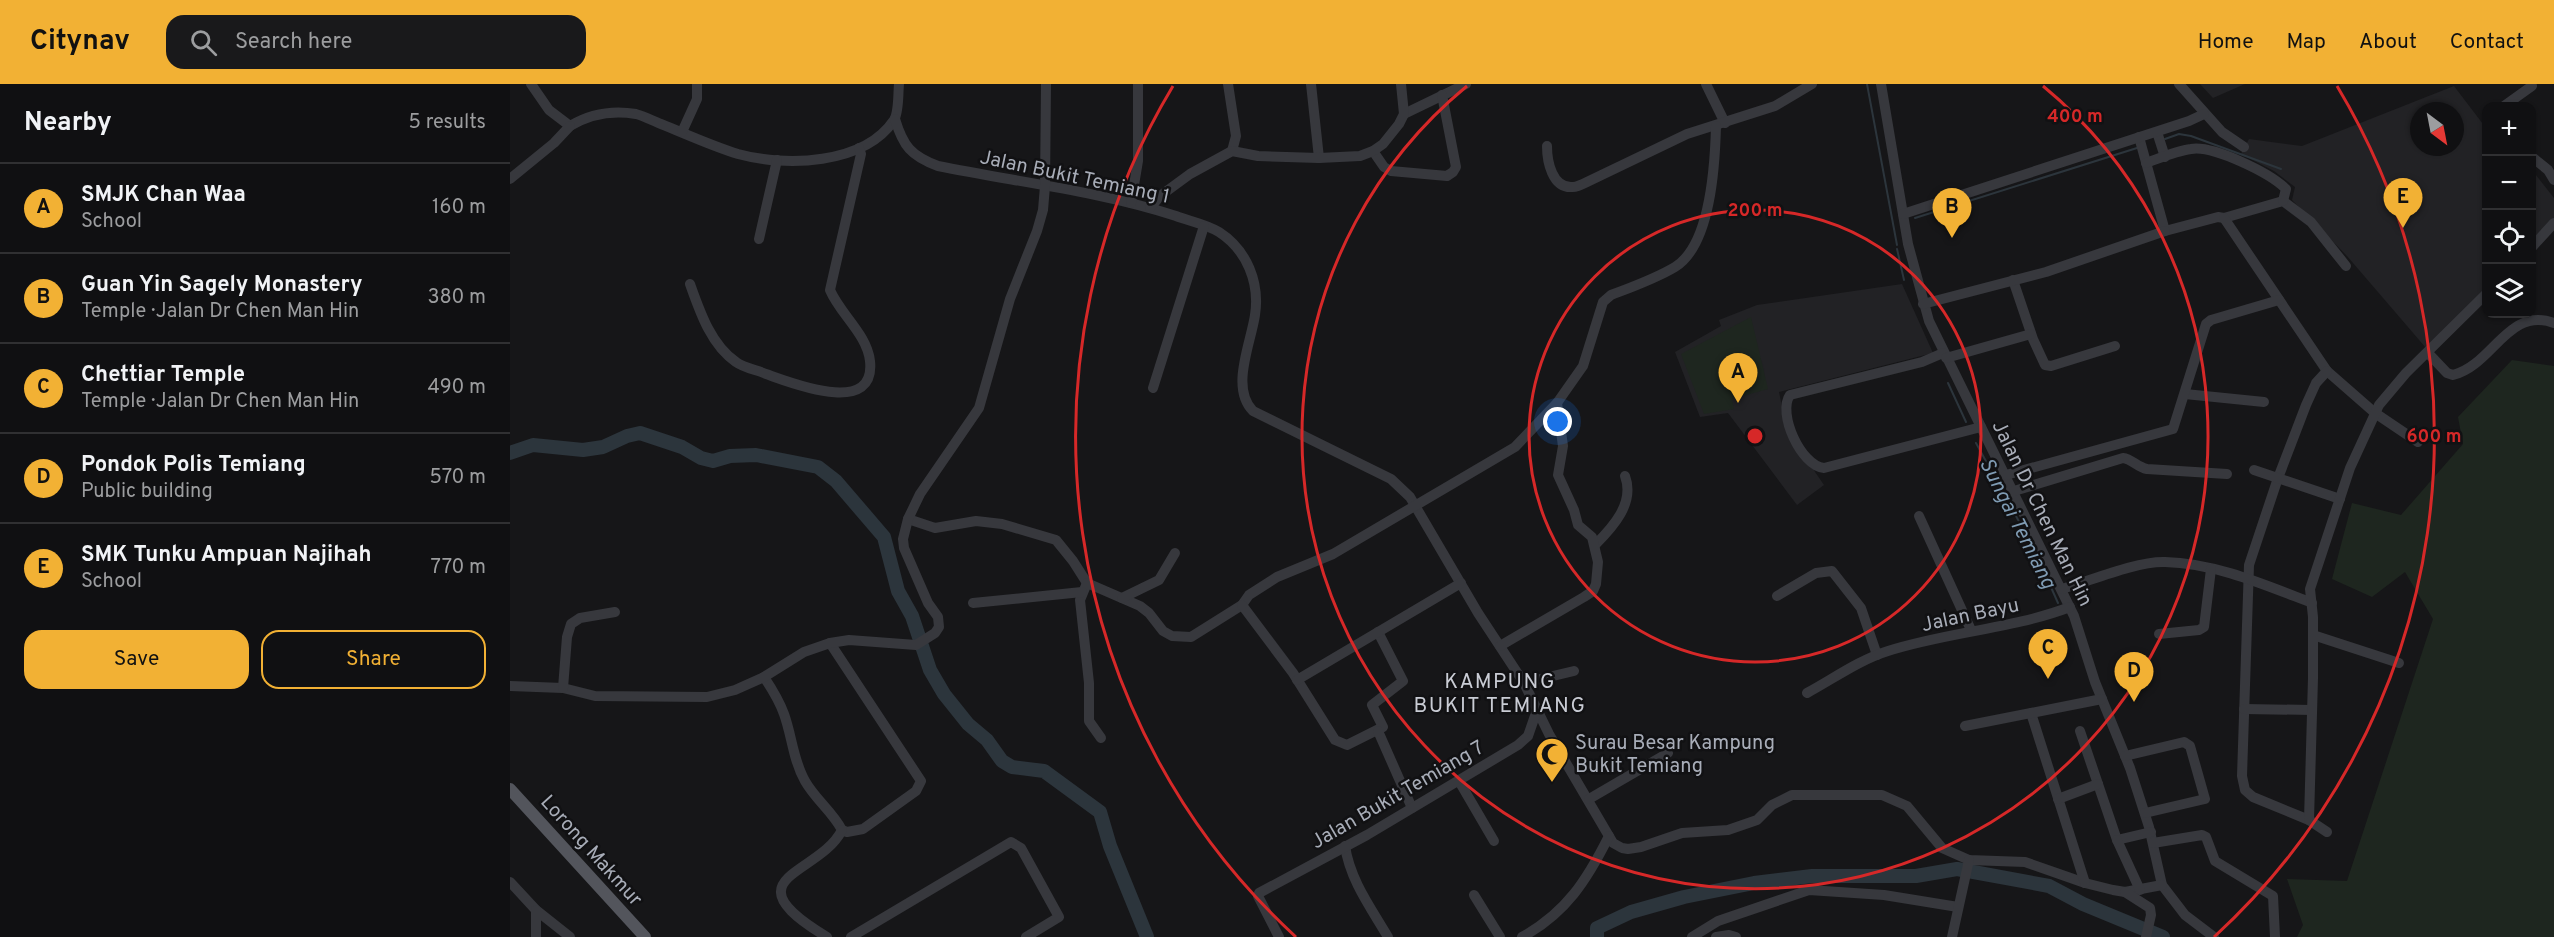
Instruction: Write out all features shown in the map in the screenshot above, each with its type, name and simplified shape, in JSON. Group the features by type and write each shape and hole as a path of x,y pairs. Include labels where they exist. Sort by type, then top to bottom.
{"main road":[{"name":"Lorong Makmur","path":"510,789 645,937"}],"street":[{"path":"531,84 549,110 570,126"},
{"path":"682,132 697,99 697,84"},
{"path":"510,179 554,143 570,126 585,117 599,114 636,114 735,153 777,160 826,158 860,148 895,119 899,84"},
{"path":"510,686 563,688 595,696 707,697 735,690 804,652 830,644 849,640 921,643 939,627 938,617 928,603 904,548 903,539 908,519 920,494 979,408 1010,299 1037,231 1043,210 1045,186 1046,84"},
{"path":"1131,203 1138,162 1138,84"},
{"path":"1228,84 1236,136 1232,151"},
{"path":"1311,84 1319,158"},
{"path":"1401,84 1404,114"},
{"path":"1150,208 1160,196 1190,174 1232,151 1258,156 1319,158 1360,156 1373,151 1392,135 1404,114 1466,84"},
{"path":"973,603 1084,588 1122,598 1146,610 1163,631 1179,638 1191,637 1242,605 1249,595 1277,577 1333,555 1515,447 1557,403 1583,366 1603,302 1611,295 1676,267 1688,254 1697,237 1713,186 1721,124 1706,84"},
{"path":"1547,146 1546,162 1553,176 1564,185 1572,187 1587,182 1664,144 1775,106 1812,84"},
{"name":"Jalan Dr Chen Man Hin","path":"1881,84 1908,244 1923,304 1945,356 2070,607 2145,813 2162,885 2185,915 2214,937"},
{"path":"2179,84 2204,114 2232,141 2244,147"},
{"path":"2510,102 2532,86"},
{"path":"1373,151 1384,167 1391,171 1446,176 1453,172 1456,167 1442,95"},
{"path":"1903,214 2157,132 2204,114"},
{"name":"Jalan Bukit Temiang 1","path":"895,119 901,137 911,151 922,160 938,166 1150,208 1219,232 1233,244 1254,277 1258,297 1244,374 1243,395 1246,405 1252,411 1401,486 1415,505 1524,683 1546,729 1609,836"},
{"path":"2157,132 2165,157"},
{"path":"2139,137 2165,231"},
{"path":"690,285 701,315 715,339 736,362 791,383 838,394 851,393 863,385 869,375 870,363 867,349 830,290 861,154 860,148"},
{"path":"2146,163 2191,149 2203,149 2257,168 2287,191 2283,201"},
{"path":"759,239 777,160"},
{"path":"2536,160 2554,180"},
{"path":"1923,304 2013,280 2165,231 2218,217 2224,218 2283,201"},
{"path":"2283,201 2311,222 2346,266"},
{"path":"2224,218 2327,371 2375,413 2418,442"},
{"path":"2536,243 2554,223"},
{"path":"1154,388 1204,226"},
{"path":"2013,280 2042,363 2048,366 2115,346"},
{"path":"2308,820 2313,634 2310,589 2350,468 2379,405 2406,373 2482,299"},
{"path":"2006,475 2173,429 2206,324 2211,320 2279,300"},
{"path":"2428,353 2447,373 2453,375 2474,365 2525,320 2543,319 2554,323"},
{"path":"1981,427 1824,468 1814,466 1807,460 1791,435 1786,404 1790,395 2031,333"},
{"path":"2327,371 2316,383 2278,478 2249,565 2242,776 2245,790 2253,797 2308,820 2327,832"},
{"path":"2185,394 2264,402"},
{"path":"1500,646 1593,591 1599,573 1592,537 1578,525 1574,510 1558,475 1563,446 1557,403"},
{"path":"2014,491 2123,458 2130,459 2141,468 2146,469 2227,474"},
{"path":"2254,470 2340,499"},
{"path":"1595,545 1612,526 1628,499 1629,487 1625,476"},
{"path":"1919,516 1971,630"},
{"path":"908,519 935,528 976,521 993,523 1041,534 1056,540 1066,551 1084,588 1080,600 1089,683 1089,721 1101,738"},
{"path":"1122,598 1159,580 1175,553"},
{"path":"2062,589 2131,568 2164,561 2211,569 2248,579 2312,603"},
{"path":"2160,634 2199,630 2204,627 2211,569"},
{"path":"1777,596 1816,573 1832,571 1861,608 1877,655"},
{"path":"1297,680 1342,651 1461,583"},
{"path":"1242,605 1267,636 1335,740 1347,745 1384,726 1372,705 1404,681 1378,632"},
{"name":"Jalan Bayu","path":"1806,693 1877,655 1971,630 2043,617 2070,607"},
{"path":"563,688 567,637 571,624 580,618 615,612"},
{"path":"2313,634 2399,663"},
{"path":"764,676 777,696 785,716 790,744 806,782 837,820 842,830 847,832 862,829 916,791 921,781 830,644"},
{"path":"1524,683 1574,671"},
{"path":"1965,726 2102,699"},
{"path":"2244,709 2312,710"},
{"path":"1528,736 1537,710"},
{"path":"2031,713 2085,883"},
{"name":"Jalan Bukit Temiang 7","path":"1276,936 1258,896 1262,891 1459,781 1518,745 1528,736 1546,729"},
{"path":"1378,731 1412,808"},
{"path":"2080,731 2117,840 2140,890"},
{"path":"2125,756 2184,742 2190,746 2205,799 2145,813"},
{"path":"1589,799 1668,753"},
{"path":"1459,781 1494,841"},
{"path":"2058,799 2098,784"},
{"path":"1609,836 1613,843 1622,848 1641,847 1682,833 1728,830 1747,825 1757,820 1772,805 1792,795 1882,795 1907,806 1942,848 1969,860 2025,862 2085,883 2125,892 2150,908 2146,937"},
{"path":"827,937 790,909 782,898 781,888 786,878 837,840 842,830"},
{"path":"2117,840 2202,835 2206,837 2215,861 2273,896 2275,937"},
{"path":"1522,937 1545,925 1570,900 1588,877 1609,836"},
{"path":"851,937 1011,842 1021,848 1059,916 1026,937"},
{"path":"1345,846 1352,874 1367,904 1388,937"},
{"path":"1952,937 1969,860"},
{"path":"510,882 536,910 570,937"},
{"path":"2125,892 2162,885"},
{"path":"1699,935 1718,921 1809,890 1884,894 1958,908"},
{"path":"1474,895 1500,937"},
{"path":"536,910 536,937"},
{"path":"1716,937 1729,935 1736,937"}],"shaded area":[{"path":"2200,84 2245,84 2213,98"},
{"path":"2454,86 2482,123 2482,292 2426,348 2347,256 2292,200 2295,187 2274,171 2241,154 2249,139 2302,146 2410,103 2410,156 2464,156 2464,102 2413,102"},
{"path":"2536,175 2554,198 2554,221 2536,239"},
{"path":"1902,284 1933,353 1779,392 1787,431 1824,485 1797,505 1728,413 1700,417 1675,352 1721,326 1719,320 1757,305"},
{"path":"1751,317 1768,389 1732,399 1734,409 1704,414 1681,354"},
{"path":"2512,360 2554,366 2554,937 2297,937 2303,925 2287,879 2347,881 2433,619 2405,572 2372,597 2332,579 2352,503 2401,515 2463,444 2458,417"}],"waterway":[{"name":"Sungai Temiang","path":"1867,84 1897,245"},
{"path":"2165,139 2179,134 2191,136 2281,169"},
{"path":"1915,218 2137,148"},
{"name":"Sungai Temiang","path":"1897,249 1904,280"},
{"name":"Sungai Temiang","path":"1948,383 1966,422"},
{"path":"510,453 533,445 583,450 603,447 640,433 682,447 701,458 713,461 730,456 756,455 818,467 836,481 884,537 898,591 912,616 930,670 944,694 968,724 987,740 1002,761 1012,767 1044,771 1100,812 1110,846 1147,937"},
{"name":"Sungai Temiang","path":"1976,443 2034,549 2058,603"},
{"path":"1597,937 1597,928 1631,912 1684,897 1754,883 1812,876 1916,876 1957,869 2049,886 2083,904 2163,937"}],"place":[{"name":"SMK Tunku Ampuan Najihah","path":"2403,228"},
{"name":"Guan Yin Sagely Monastery","path":"1952,238"},
{"name":"SMJK Chan Waa","path":"1738,403"},
{"name":"Chettiar Temple","path":"2048,679"},
{"name":"Pondok Polis Temiang","path":"2134,702"},
{"name":"Surau Besar Kampung Bukit Temiang","path":"1552,783"}],"district":[{"name":"KAMPUNG BUKIT TEMIANG","path":"1500,693"}]}
